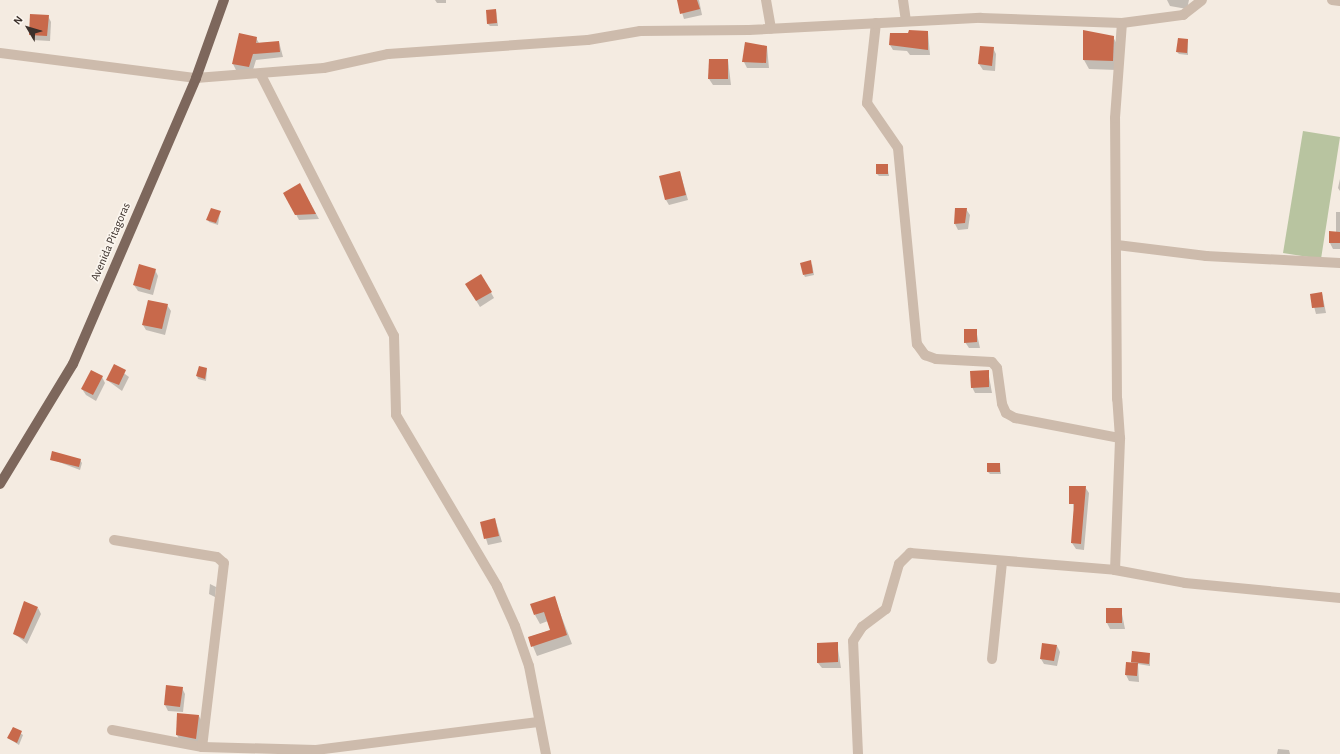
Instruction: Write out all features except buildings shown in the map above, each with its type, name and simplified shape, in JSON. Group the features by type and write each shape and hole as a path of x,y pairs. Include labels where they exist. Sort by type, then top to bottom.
{"main road":[{"name":"Avenida Pitagoras","path":"0,484 73,364 196,78 224,0"}],"street":[{"path":"766,0 770,29"},
{"path":"903,0 906,21"},
{"path":"0,53 196,78 261,75 324,68 388,54 588,40 640,31 770,29 906,21 1004,18 1122,23 1183,16 1202,0"},
{"path":"1332,0 1340,1"},
{"path":"876,23 867,103 898,148 917,344 925,355 936,358 992,362 997,368 1002,404 1006,413 1015,418 1120,438"},
{"path":"1115,570 1120,438 1117,399 1115,118 1122,23"},
{"path":"261,75 394,336 393,403 396,415 500,593 529,666 538,722 546,754"},
{"path":"1117,245 1206,256 1340,263"},
{"path":"114,540 217,557 224,563 202,747"},
{"path":"858,754 853,641 862,627 886,609 903,557 921,551 1002,562 1115,570 1185,582 1340,598"},
{"path":"992,659 1002,562"},
{"path":"112,730 202,747 316,750 538,722"}],"green space":[{"path":"1303,131 1340,137 1321,259 1283,253"}]}
